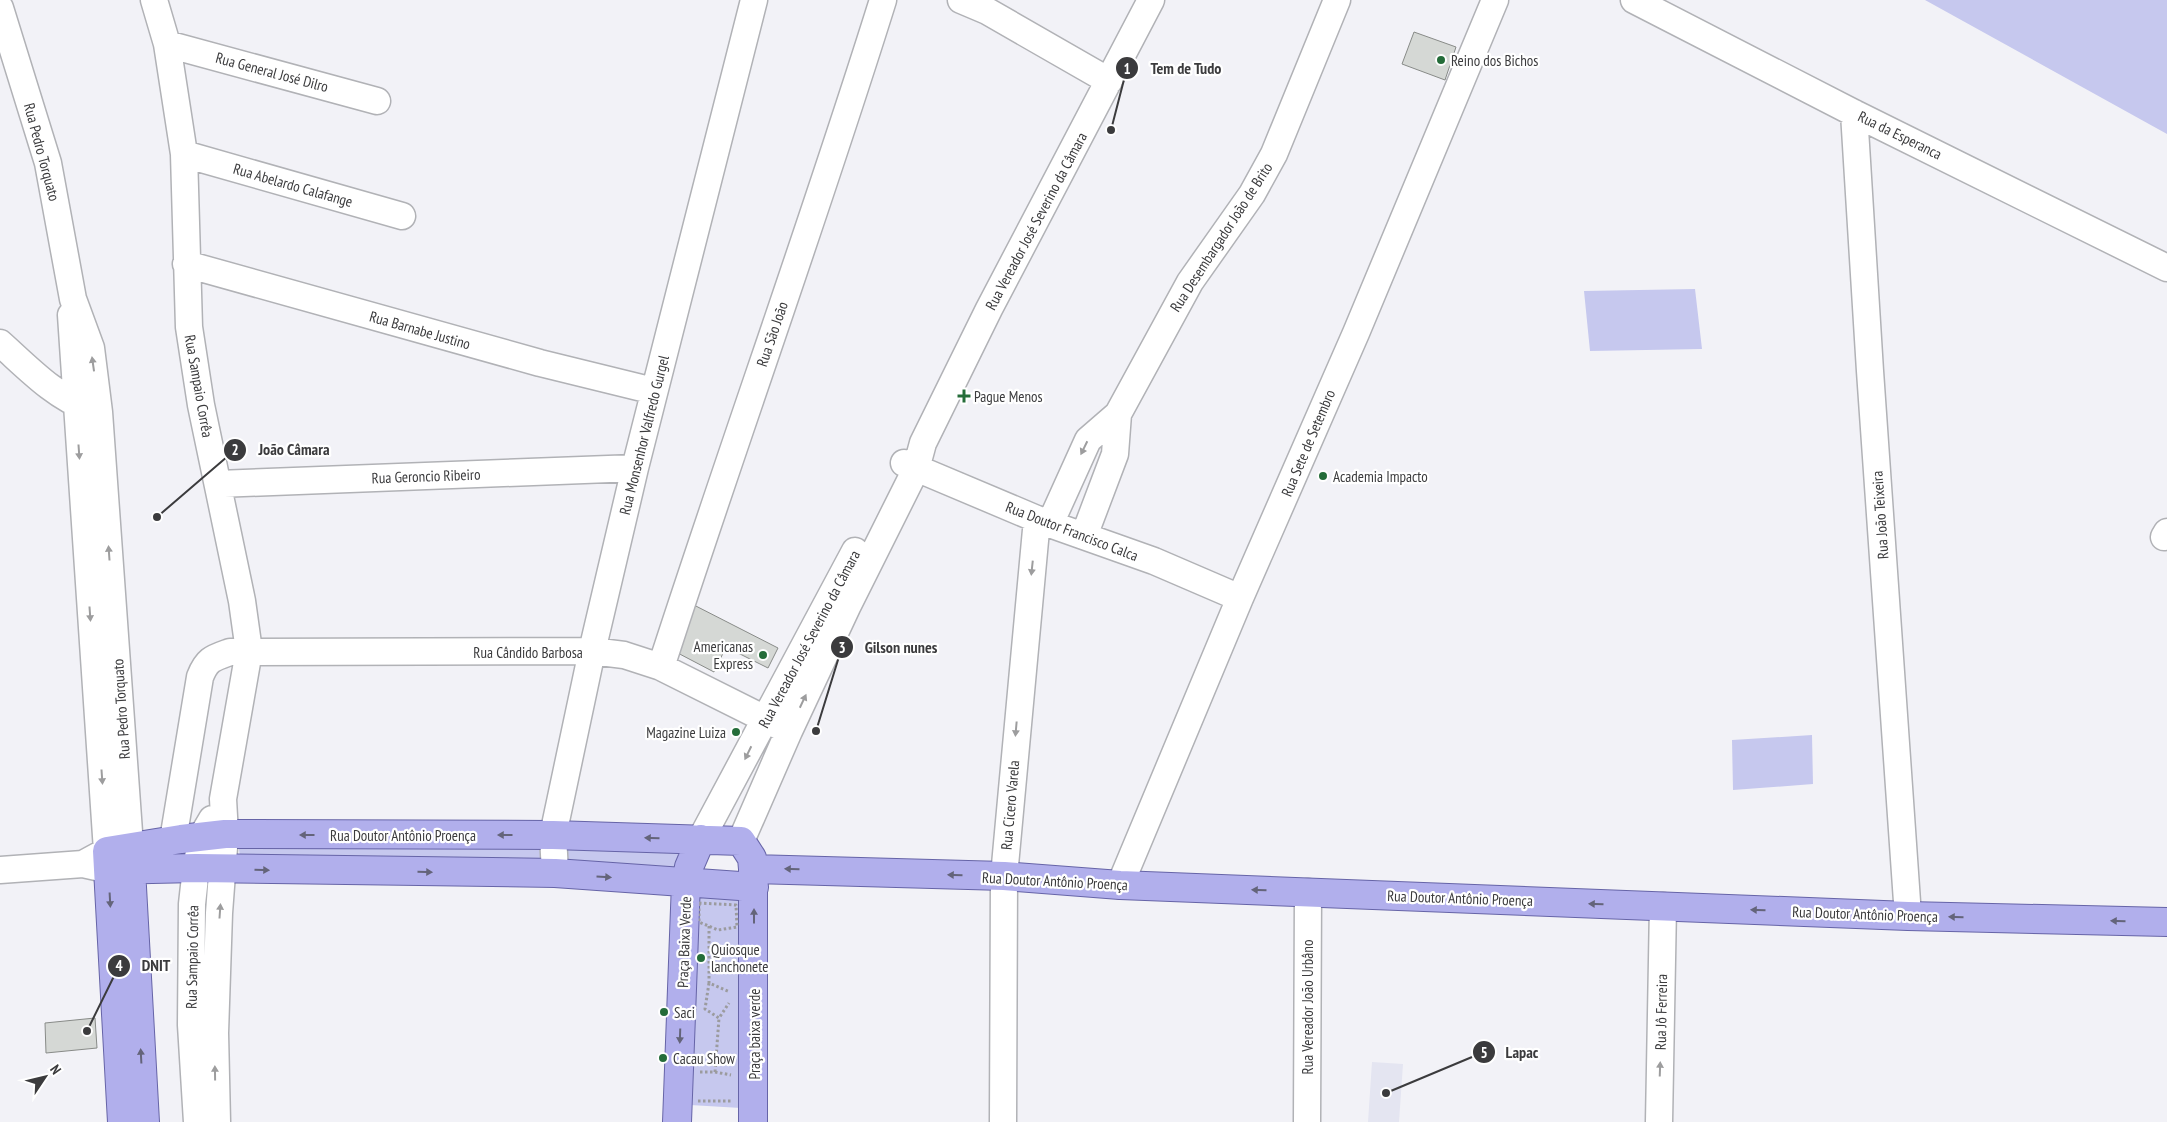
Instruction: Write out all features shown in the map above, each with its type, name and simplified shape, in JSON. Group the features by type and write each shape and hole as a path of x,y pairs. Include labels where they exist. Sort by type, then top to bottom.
{"main road":[{"name":"Rua Doutor Antônio Proença","path":"112,860 173,840 213,835 553,835 701,839"},
{"path":"701,839 741,841 752,858 754,878"},
{"name":"Praça Baixa Verde","path":"677,1122 686,882 688,867 701,839"},
{"path":"112,860 196,868 555,873 686,882"},
{"name":"Rua Pedro Torquato","path":"112,860 126,983 131,1083 122,1122"},
{"name":"Rua Doutor Antônio Proença","path":"754,878 1004,876 1120,885 1908,916 2167,922"},
{"name":"Praça Baixa Verde","path":"686,882 754,878"},
{"name":"Praça baixa verde","path":"753,1122 754,878"},
{"name":"Rua Pedro Torquato","path":"131,1083 145,1122"}],"street":[{"name":"Rua Sampaio Corrêa","path":"154,0 166,44 184,154 189,327 201,405 242,602 249,651 223,799 213,835 196,868 192,904 191,1025 197,1122"},
{"name":"Rua Monsenhor Valfredo Gurgel","path":"555,873 553,835 592,651 654,391 754,0"},
{"name":"Rua São João","path":"662,667 739,429 839,141 883,0"},
{"path":"961,0 989,5 1109,81"},
{"name":"Rua Vereador José Severino da Câmara","path":"701,839 739,772 765,719 838,603 923,443 989,309 1151,0"},
{"name":"Rua Desembargador João de Brito","path":"1044,522 1088,440 1118,414 1190,282 1252,194 1274,154 1337,0"},
{"name":"Rua Sete de Setembro","path":"1120,885 1240,598 1356,333 1495,0"},
{"name":"Rua da Esperanca","path":"1634,0 1854,113 2167,268"},
{"name":"Rua Pedro Torquato","path":"0,8 48,163 73,299 91,348 87,408 112,860"},
{"name":"Rua General José Dilro","path":"166,44 377,101"},
{"name":"Rua João Teixeira","path":"1854,113 1870,381 1908,916"},
{"name":"Rua Abelardo Calafange","path":"184,154 402,216"},
{"name":"Rua Barnabe Justino","path":"186,264 540,364 654,391"},
{"path":"0,343 52,390 87,408"},
{"name":"Rua Desembargador João de Brito","path":"1084,536 1115,454 1118,414"},
{"name":"Rua Doutor Francisco Calca","path":"910,466 1044,522 1154,561 1240,598"},
{"name":"Rua Geroncio Ribeiro","path":"218,484 635,468"},
{"name":"Rua Cicero Varela","path":"1003,1122 1004,876 1044,522"},
{"name":"Rua Vereador José Severino da Câmara","path":"741,841 789,731 838,603"},
{"name":"Rua Cândido Barbosa","path":"173,840 200,677 205,665 213,658 230,652 592,651 624,655 662,667 789,731"},
{"name":"Rua Sampaio Corrêa","path":"213,835 223,869 215,1033 217,1122"},
{"path":"0,870 112,860"},
{"name":"Rua Vereador João Urbâno","path":"1307,1122 1308,892"},
{"name":"Rua Jô Ferreira","path":"1658,1120 1662,906"}],"path":[{"path":"699,902 736,905 737,927 718,930 709,926 699,922 699,902"},
{"path":"700,1016 705,1009 710,983 709,926"},
{"path":"733,928 733,937"},
{"path":"710,983 735,994 734,985"},
{"path":"715,1072 719,1018 730,1002"},
{"path":"705,1009 719,1018"},
{"path":"696,1073 715,1072 735,1075"},
{"path":"694,1101 736,1101"}],"shaded area":[{"path":"1925,0 2167,0 2167,134"},
{"path":"1695,289 1702,349 1590,351 1584,291"},
{"path":"1812,735 1813,784 1733,790 1732,740"},
{"path":"238,842 688,846 680,870 241,864"},
{"path":"693,897 743,900 741,1108 690,1105"},
{"path":"1372,1062 1403,1064 1399,1122 1368,1122"}],"building":[{"path":"1414,32 1456,47 1445,80 1402,64"},
{"path":"688,602 778,648 768,668 726,647 714,672 672,650"},
{"path":"95,1018 97,1048 46,1053 45,1023"}],"place":[{"name":"Reino dos Bichos","path":"1441,60"},
{"name":"Tem de Tudo","path":"1111,130"},
{"name":"Pague Menos","path":"964,396"},
{"name":"Academia Impacto","path":"1323,476"},
{"name":"João Câmara","path":"157,517"},
{"name":"Americanas Express","path":"763,655"},
{"name":"Gilson nunes","path":"816,731"},
{"name":"Magazine Luiza","path":"736,732"},
{"name":"Quiosque lanchonete","path":"701,958"},
{"name":"Saci","path":"664,1012"},
{"name":"DNIT","path":"87,1031"},
{"name":"Cacau Show","path":"663,1058"},
{"name":"Lapac","path":"1386,1093"}]}
